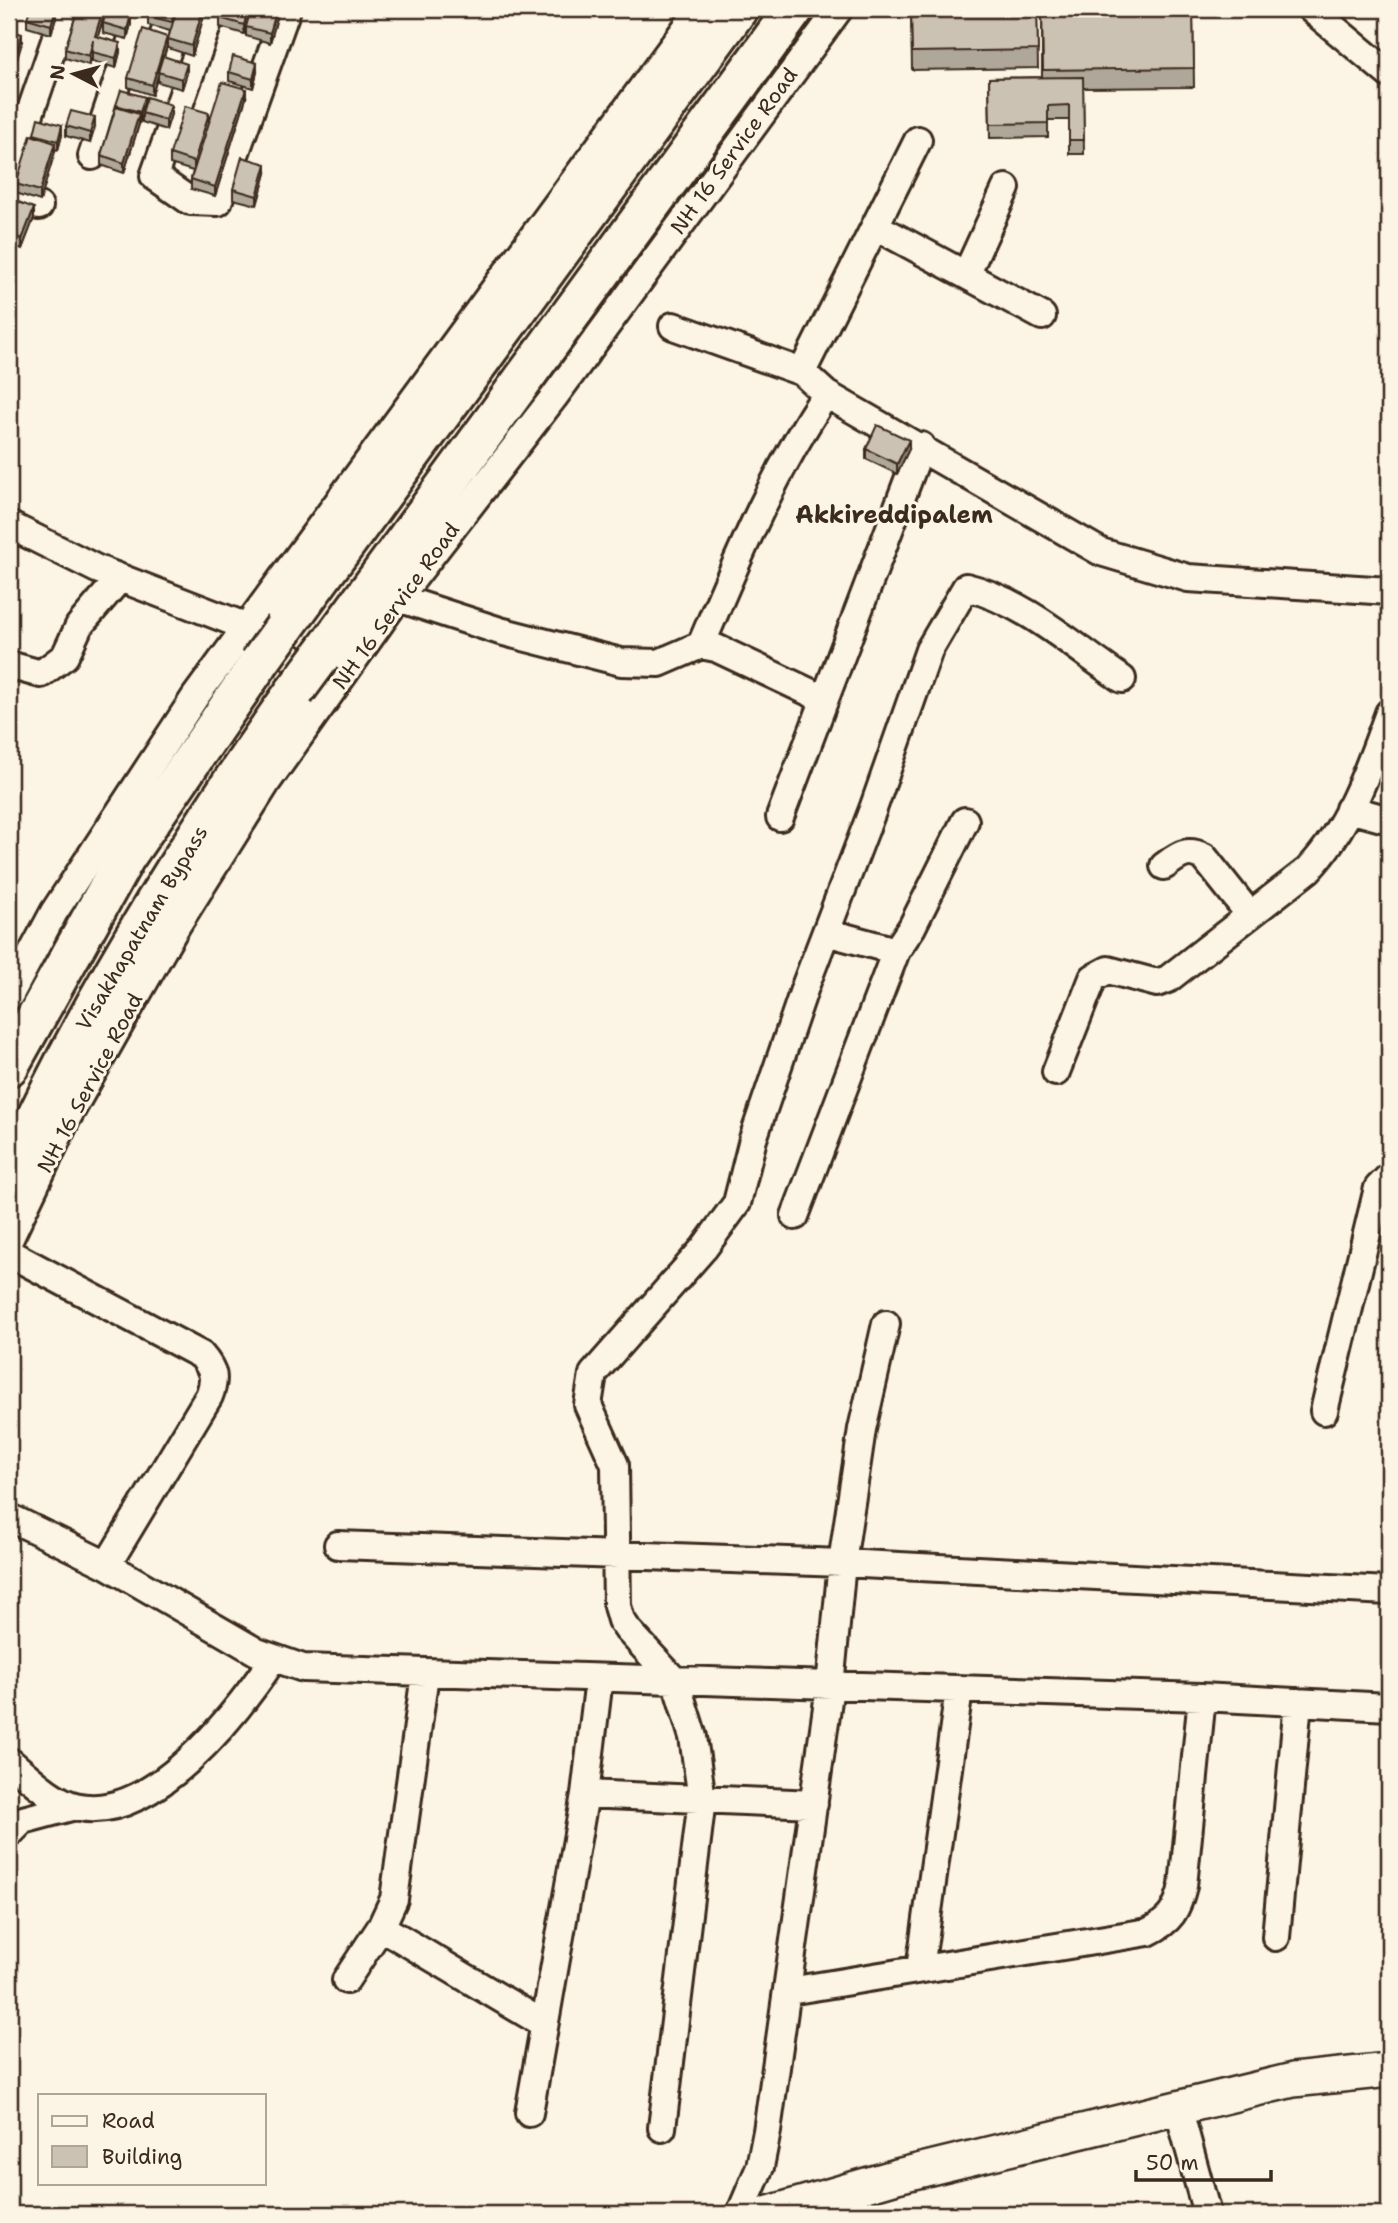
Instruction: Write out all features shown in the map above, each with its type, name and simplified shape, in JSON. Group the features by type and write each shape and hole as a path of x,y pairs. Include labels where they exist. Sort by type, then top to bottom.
{"highway":[{"path":"9,1066 125,858 259,663 265,628 738,9"},
{"name":"Visakhapatnam Bypass","path":"9,1175 94,1003 181,860 295,691 328,672 794,9"}],"main road":[{"path":"766,2214 897,2176 1293,2080 1389,2070"}],"street":[{"path":"9,174 66,9"},
{"path":"92,156 142,9"},
{"path":"213,9 154,177 190,201 218,202 287,9"},
{"path":"9,996 54,912 114,816 265,628 700,9"},
{"name":"NH 16 Service Road","path":"9,1240 67,1118 177,925 267,782 328,672 398,598 554,397 839,9"},
{"path":"1311,9 1389,74"},
{"path":"802,373 918,140"},
{"path":"966,275 1006,188"},
{"path":"9,198 39,206"},
{"path":"875,226 1042,316"},
{"path":"673,326 802,373 826,394 921,446 1101,552 1188,578 1389,591"},
{"path":"701,645 761,505 795,440 826,394"},
{"path":"780,817 921,446"},
{"path":"9,525 120,578 265,628 328,672"},
{"path":"9,665 41,674 65,656 79,626 120,578"},
{"path":"662,2128 702,1799 693,1737 676,1682 621,1620 615,1555 615,1465 588,1405 593,1374 731,1216 743,1191 753,1139 929,650 966,587 986,592 1023,611 1122,680"},
{"path":"398,598 500,631 621,662 659,663 701,645 716,648 824,699"},
{"path":"1056,1072 1093,978 1100,972 1118,972 1157,983 1168,979 1308,870 1327,850 1349,809 1389,713"},
{"path":"1349,809 1389,820"},
{"path":"795,1216 897,951 912,927 965,821"},
{"path":"1164,866 1183,852 1194,852 1204,857 1250,915"},
{"path":"826,932 897,951"},
{"path":"1324,1411 1378,1188 1389,1177"},
{"path":"9,1253 201,1355 213,1368 215,1381 209,1396 107,1565"},
{"path":"740,2214 760,2167 789,1991 830,1686 842,1563 862,1429 886,1324"},
{"path":"9,1517 107,1565 273,1659 303,1668 1202,1697 1389,1707"},
{"path":"338,1545 842,1563 1389,1591"},
{"path":"9,1761 62,1801 75,1806 92,1809 121,1804 158,1784 208,1741 241,1707 273,1659"},
{"path":"346,1980 381,1927 394,1899 425,1674"},
{"path":"529,2113 585,1794 599,1679"},
{"path":"920,1969 959,1690"},
{"path":"789,1991 1148,1932 1166,1923 1177,1909 1183,1886 1202,1697"},
{"path":"1276,1937 1298,1702"},
{"path":"585,1794 814,1804"},
{"path":"9,1834 23,1820 75,1806"},
{"path":"381,1927 544,2024"},
{"path":"1178,2107 1207,2214"}],"building":[{"path":"30,9 56,9 51,25 27,18"},
{"path":"78,9 103,9 95,36 120,43 116,58 92,52 93,40 89,56 65,49"},
{"path":"107,9 131,14 127,30 103,23"},
{"path":"150,9 175,9 172,22 148,16"},
{"path":"177,9 203,9 192,46 168,39"},
{"path":"222,9 248,9 244,25 220,18"},
{"path":"251,9 277,9 270,33 246,27"},
{"path":"911,9 1037,9 1038,50 912,52"},
{"path":"1042,9 1193,9 1194,68 1043,70"},
{"path":"143,29 167,37 152,85 128,78"},
{"path":"9,30 22,34 9,76"},
{"path":"163,56 187,64 182,79 158,72"},
{"path":"233,56 257,63 253,79 229,72"},
{"path":"1083,77 1084,140 1069,140 1069,105 1048,106 1048,123 990,124 989,78"},
{"path":"222,82 246,89 215,187 191,179"},
{"path":"121,90 145,97 140,112 116,105"},
{"path":"147,97 171,105 166,120 142,113"},
{"path":"185,106 209,113 194,162 170,154"},
{"path":"116,107 139,114 124,163 101,155"},
{"path":"71,111 95,117 90,133 66,126"},
{"path":"38,118 62,125 58,141 34,134"},
{"path":"31,135 55,143 40,191 16,184"},
{"path":"242,157 266,164 257,196 233,189"},
{"path":"11,199 34,208 22,239 9,234"},
{"path":"877,425 909,440 897,464 866,449"}],"district":[{"name":"Akkireddipalem","path":"894,515"}]}
